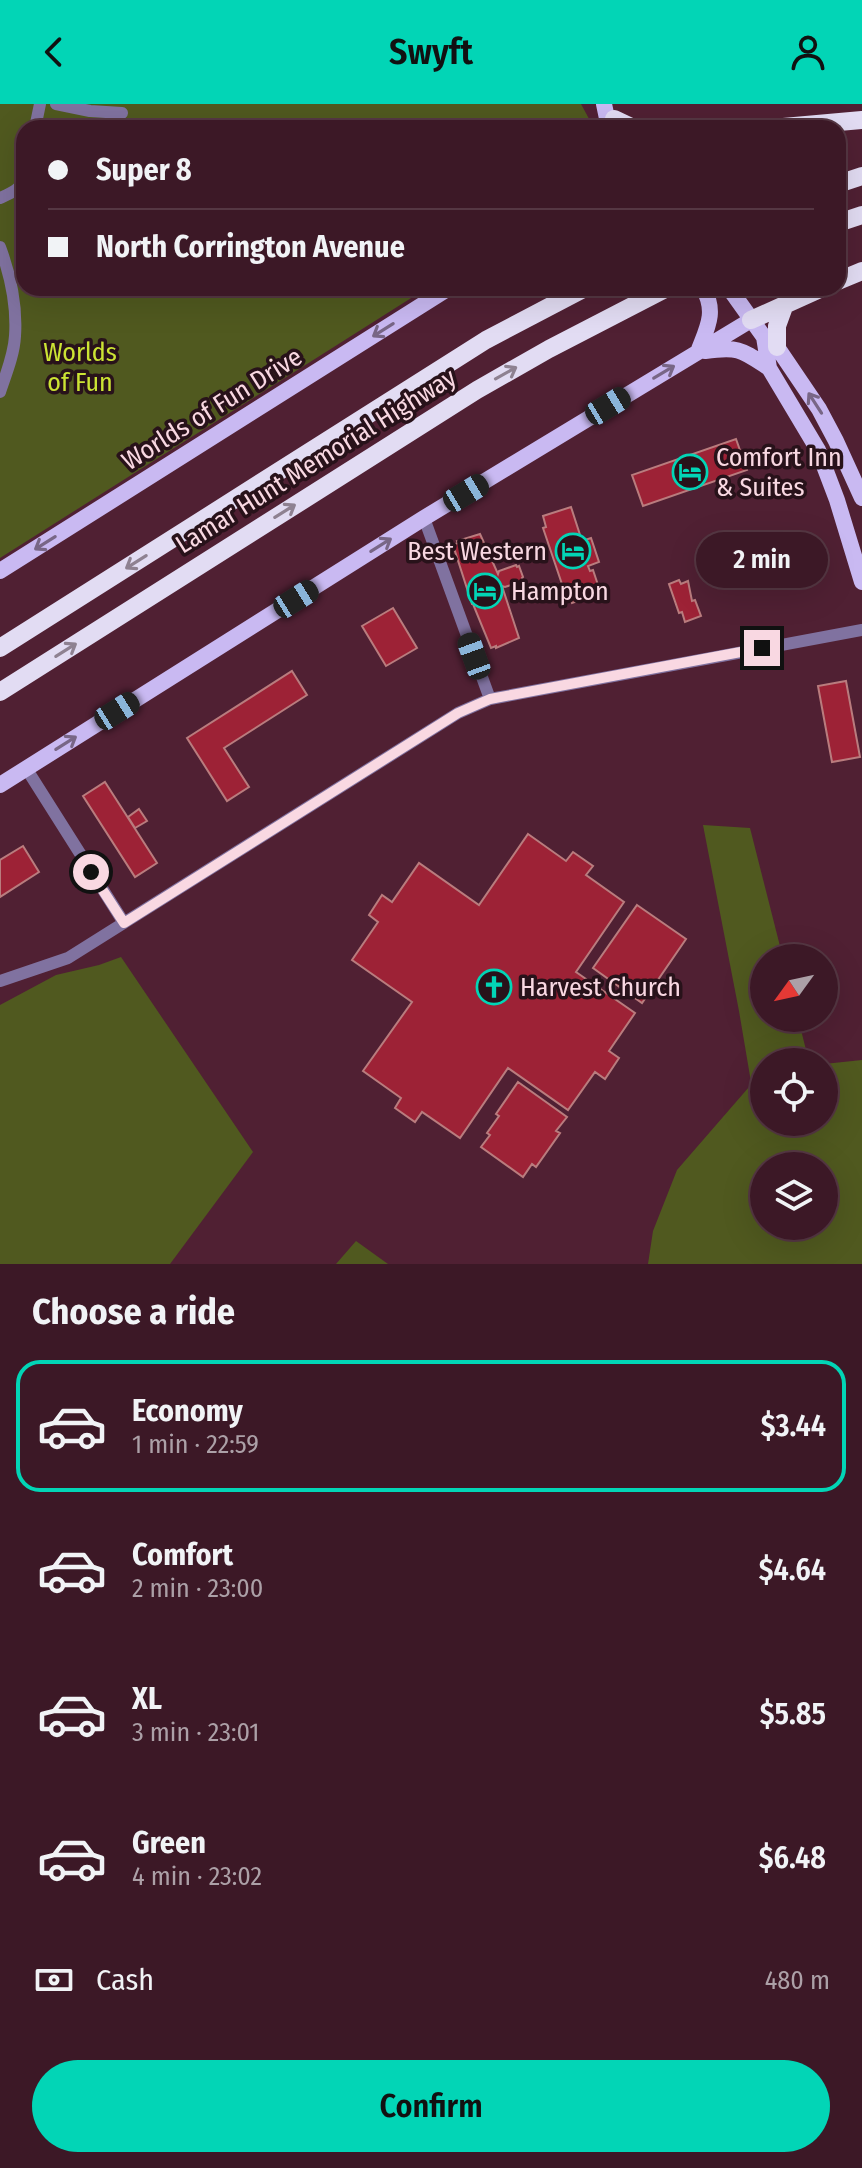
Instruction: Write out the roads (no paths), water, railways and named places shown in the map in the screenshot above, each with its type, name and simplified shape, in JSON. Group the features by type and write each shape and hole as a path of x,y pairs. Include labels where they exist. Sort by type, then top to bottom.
{"highway":[{"name":"Lamar Hunt Memorial Highway","path":"0,648 486,340 570,296"},
{"name":"Lamar Hunt Memorial Highway","path":"0,692 477,390 652,296"},
{"path":"751,320 804,296"},
{"path":"770,342 785,304"}],"main road":[{"name":"Worlds of Fun Drive","path":"0,571 436,296"},
{"path":"698,352 710,321 707,296"},
{"path":"734,296 819,409 862,498"},
{"path":"0,785 424,518 751,320"},
{"path":"769,368 770,342"},
{"path":"698,352 729,347 742,350 769,368 818,450 862,582"}],"street":[{"path":"56,104 122,113"},
{"path":"0,247 13,301 15,335 0,392"},
{"path":"424,518 490,699"},
{"path":"0,981 68,958 458,713 490,699 862,630"},
{"path":"26,768 124,923"}],"place":[{"name":"Comfort Inn & Suites","path":"690,472"},
{"name":"Best Western","path":"573,551"},
{"name":"Hampton","path":"485,591"},
{"name":"Harvest Church","path":"494,987"}],"park label":[{"name":"Worlds of Fun","path":"80,367"}]}
